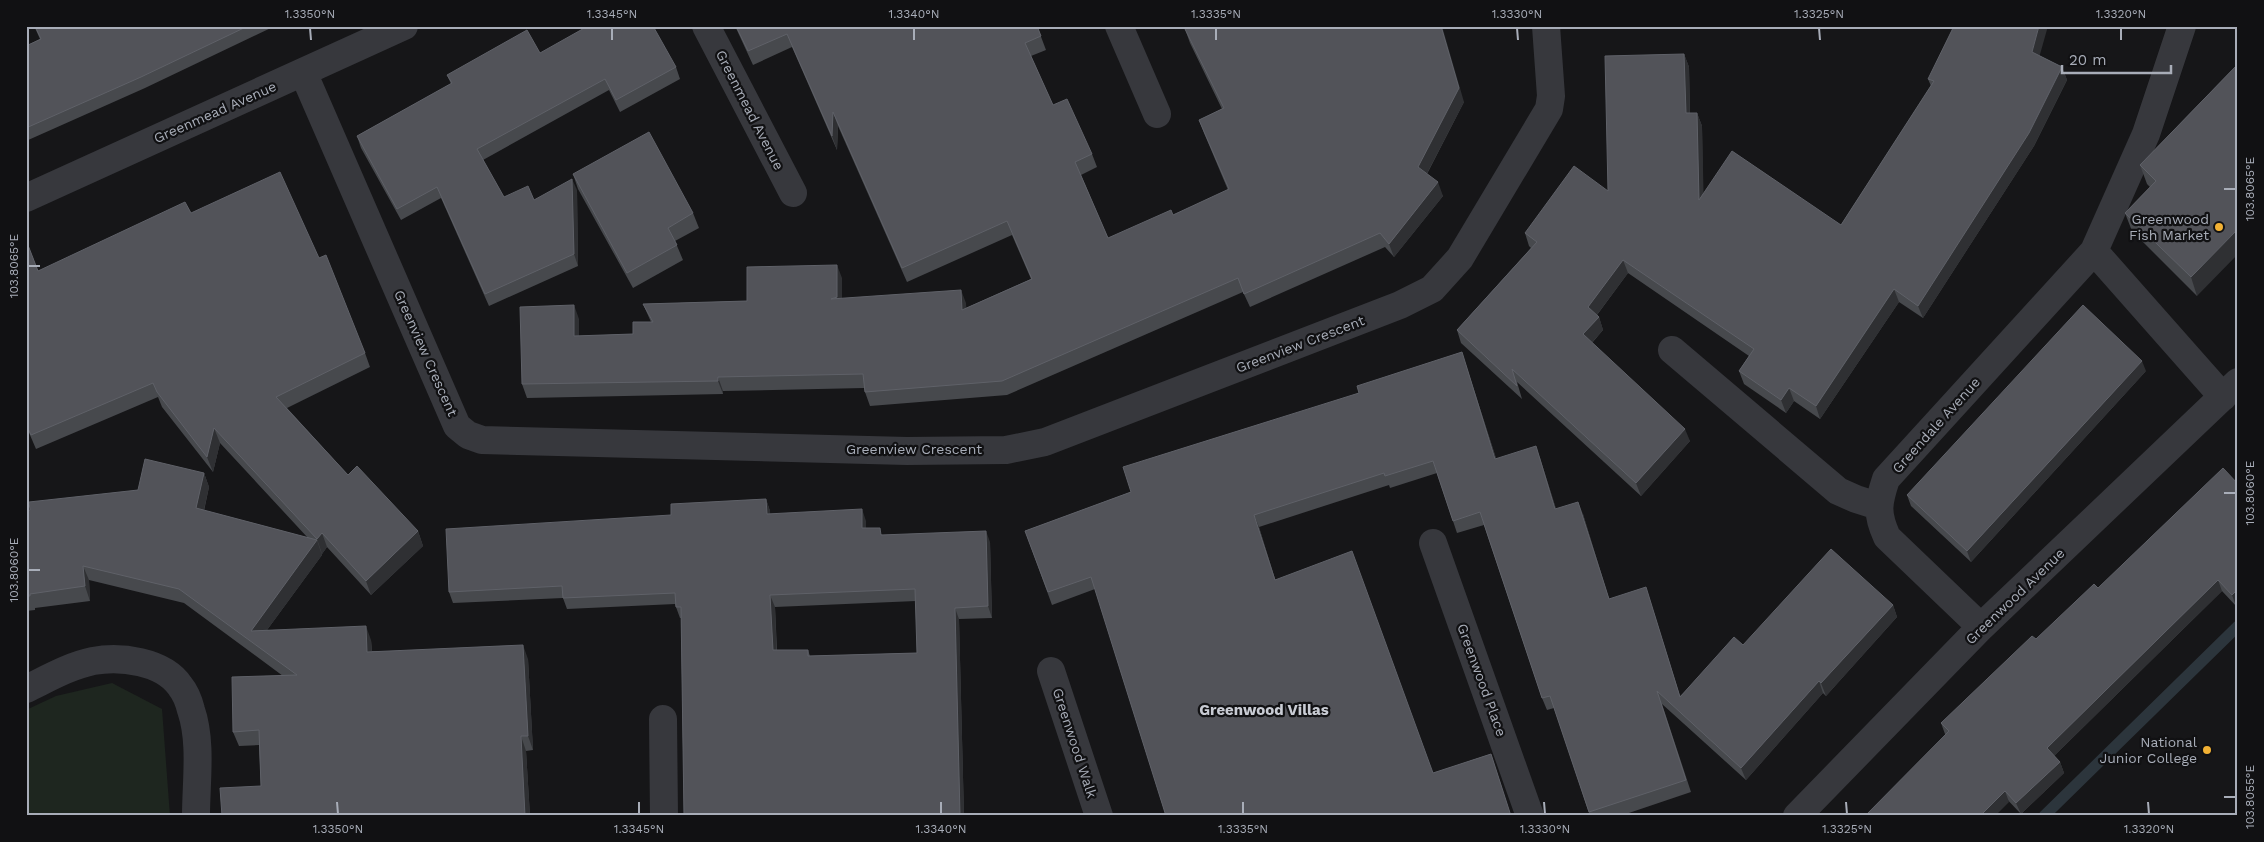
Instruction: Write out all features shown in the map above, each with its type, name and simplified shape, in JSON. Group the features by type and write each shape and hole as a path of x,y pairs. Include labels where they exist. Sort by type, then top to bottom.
{"street":[{"name":"Greenmead Avenue","path":"26,198 404,26"},
{"name":"Greenmead Avenue","path":"706,26 793,193"},
{"path":"1119,26 1157,114"},
{"name":"Greenview Crescent","path":"303,72 457,426 468,435 482,440 907,450 1006,450 1045,442 1400,305 1432,289 1460,258 1549,108 1551,96 1546,26"},
{"name":"Greendale Avenue","path":"1878,506 1886,479 2094,251 2146,134 2182,26"},
{"path":"2094,251 2230,390"},
{"path":"1672,350 1838,491 1856,500 1878,506 1880,521 1887,537 1981,627"},
{"name":"Greenwood Avenue","path":"1797,816 1981,627 2230,390"},
{"name":"Greenwood Place","path":"1433,543 1530,816"},
{"path":"26,689 66,670 92,661 114,659 137,661 162,671 180,685 192,711 197,744 196,816"},
{"name":"Greenwood Walk","path":"1051,671 1099,816"},
{"path":"663,719 664,816"}],"shaded area":[{"path":"112,683 162,709 170,816 26,816 26,710 56,696"}],"building":[{"path":"35,26 248,26 141,77 26,128 26,46 41,39"},
{"path":"588,26 653,26 676,67 616,100 605,79 477,149 504,197 528,186 534,200 572,179 574,254 485,294 437,187 397,209 357,136 452,83 447,75 527,30 540,53"},
{"path":"736,26 1037,26 1041,36 1025,43 1053,105 1067,99 1092,154 1075,162 1108,238 1171,210 1173,215 1229,189 1199,120 1224,108 1185,29 1191,26 1441,26 1459,88 1418,167 1438,182 1389,244 1380,233 1244,294 1238,278 1002,381 865,392 863,374 718,377 718,381 522,384 520,307 574,305 574,336 633,334 633,322 653,322 643,304 747,301 747,267 837,265 837,297 831,299 961,290 962,310 1032,279 1007,221 902,268 833,112 832,136 787,34 748,51"},
{"path":"1954,26 2039,26 2032,52 2062,67 2029,133 1918,306 1894,289 1816,406 1789,388 1781,400 1739,371 1754,349 1623,260 1588,307 1599,317 1583,334 1685,429 1636,483 1512,369 1517,386 1457,330 1537,242 1525,233 1574,166 1608,191 1605,56 1684,54 1686,113 1697,113 1699,200 1732,151 1841,225 1934,81 1928,79"},
{"path":"2238,64 2238,229 2191,277 2125,213 2156,181 2140,165"},
{"path":"649,132 693,213 668,228 677,245 627,273 573,174"},
{"path":"280,172 319,258 326,255 365,353 276,397 348,475 357,466 418,531 366,581 322,533 317,539 214,428 207,457 157,392 153,383 31,435 26,424 26,240 38,271 185,202 191,213"},
{"path":"2083,305 2142,361 1967,551 1907,495"},
{"path":"1462,352 1495,459 1536,446 1555,509 1578,502 1609,599 1646,587 1680,697 1734,637 1743,645 1831,549 1893,605 1821,683 1819,681 1741,768 1657,691 1686,780 1589,812 1550,696 1542,698 1480,512 1453,521 1433,461 1385,476 1384,473 1254,515 1275,580 1352,551 1433,773 1491,754 1511,816 1166,816 1091,577 1048,592 1025,531 1131,492 1123,467 1359,393 1357,386"},
{"path":"145,459 204,473 196,508 317,540 251,631 366,626 367,652 523,645 528,736 521,736 525,816 222,816 220,788 261,786 259,730 233,732 232,677 297,675 179,589 83,566 85,586 26,596 26,511 30,510 29,502 138,490"},
{"path":"2223,468 2238,484 2238,589 2232,595 2218,580 2047,748 2060,762 2016,803 2005,791 1980,816 1865,816 1949,731 1941,723 2032,636 2036,639 2094,584 2098,588"},
{"path":"766,499 767,514 862,509 862,528 880,528 881,535 986,531 988,606 955,608 960,816 684,816 681,607 676,607 675,593 563,598 562,586 449,592 446,529 671,515 671,504","holes":["915,589 917,653 808,656 808,650 773,650 770,595"]}],"waterway":[{"path":"2044,816 2238,626"}],"place":[{"name":"Greenwood Fish Market","path":"2219,227"},
{"name":"National Junior College","path":"2207,750"}],"district":[{"name":"Greenwood Villas","path":"1264,710"}]}
